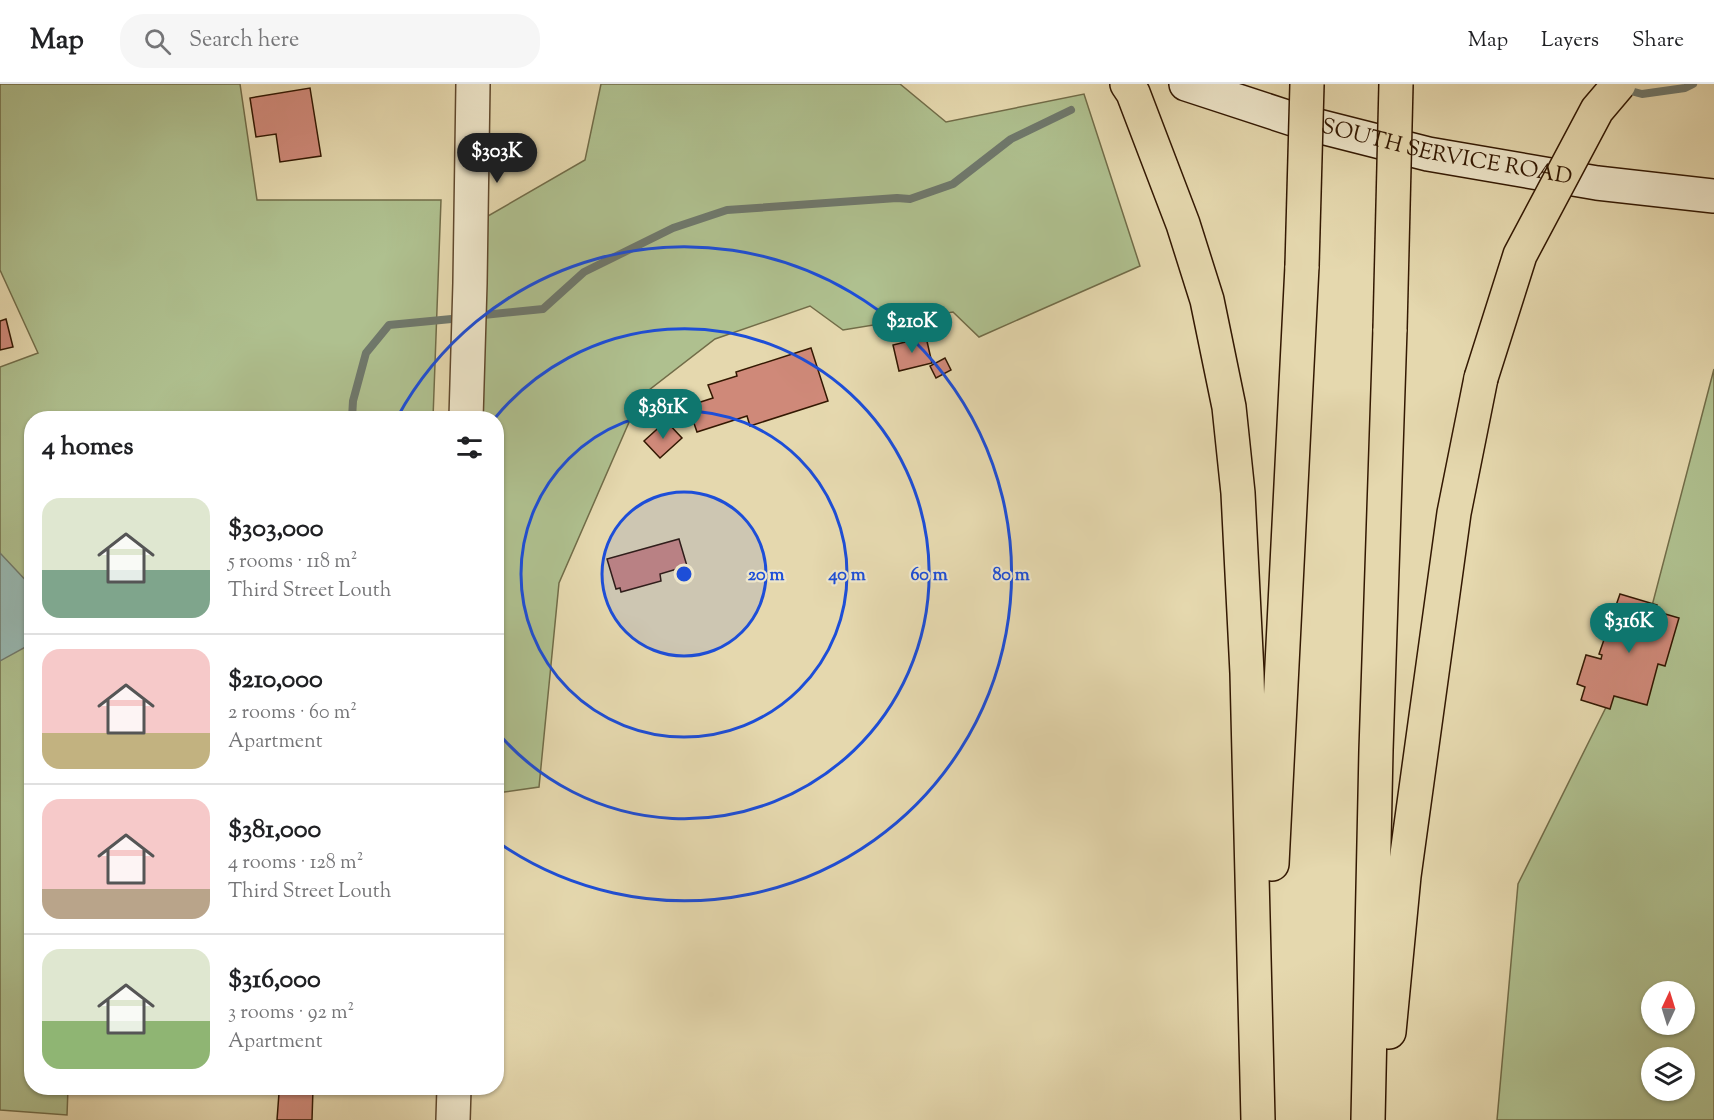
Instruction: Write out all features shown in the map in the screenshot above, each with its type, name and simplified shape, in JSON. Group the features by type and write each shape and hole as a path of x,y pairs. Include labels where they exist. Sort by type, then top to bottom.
{"highway":[{"path":"1127,84 1133,93 1183,224 1207,300 1229,407 1238,493 1247,673 1258,1120"},
{"path":"1258,1120 1302,266 1307,84"},
{"path":"1368,1120 1376,750 1396,84"},
{"path":"1381,1120 1406,864 1454,513 1480,378 1520,255 1597,110 1619,84"}],"main road":[{"path":"466,411 473,84"},
{"name":"SOUTH SERVICE ROAD","path":"1186,84 1302,122 1428,154 1597,183 1714,196"},
{"path":"453,1120 454,1095"}],"green space":[{"path":"0,84 240,84 257,200 441,200 433,411 24,411 24,1095 68,1095 67,1115 0,1110 0,367 38,353 0,270"},
{"path":"601,84 900,84 946,122 1084,94 1140,266 979,337 953,312 843,330 810,306 715,339 640,397 559,583 539,787 504,792 504,411 480,411 481,220 585,160"},
{"path":"1714,369 1714,1120 1497,1120 1518,884 1647,625"}],"water":[{"path":"0,553 24,578 24,648 0,661"}],"building":[{"path":"310,88 321,156 280,162 276,134 256,137 250,98"},
{"path":"6,319 13,347 0,350 0,321"},
{"path":"926,337 932,363 899,371 893,345"},
{"path":"811,348 828,401 750,426 747,416 697,432 688,406 713,398 708,385 737,376 736,372"},
{"path":"945,358 951,370 936,378 930,366"},
{"path":"666,421 682,438 660,458 644,441"},
{"path":"679,539 687,566 660,574 661,581 621,592 620,588 616,589 607,559"},
{"path":"1620,594 1657,605 1655,611 1679,618 1665,666 1658,664 1647,705 1614,696 1610,709 1581,700 1585,687 1577,684 1586,655 1601,659 1602,655 1599,654"},
{"path":"279,1095 313,1095 312,1120 277,1120"}],"waterway":[{"path":"1623,89 1642,94 1685,88 1693,84"},
{"path":"474,316 543,309 584,272 673,228 727,210 910,199 953,184 1011,139 1071,110"},
{"path":"352,411 366,353 389,325 462,318"}]}
